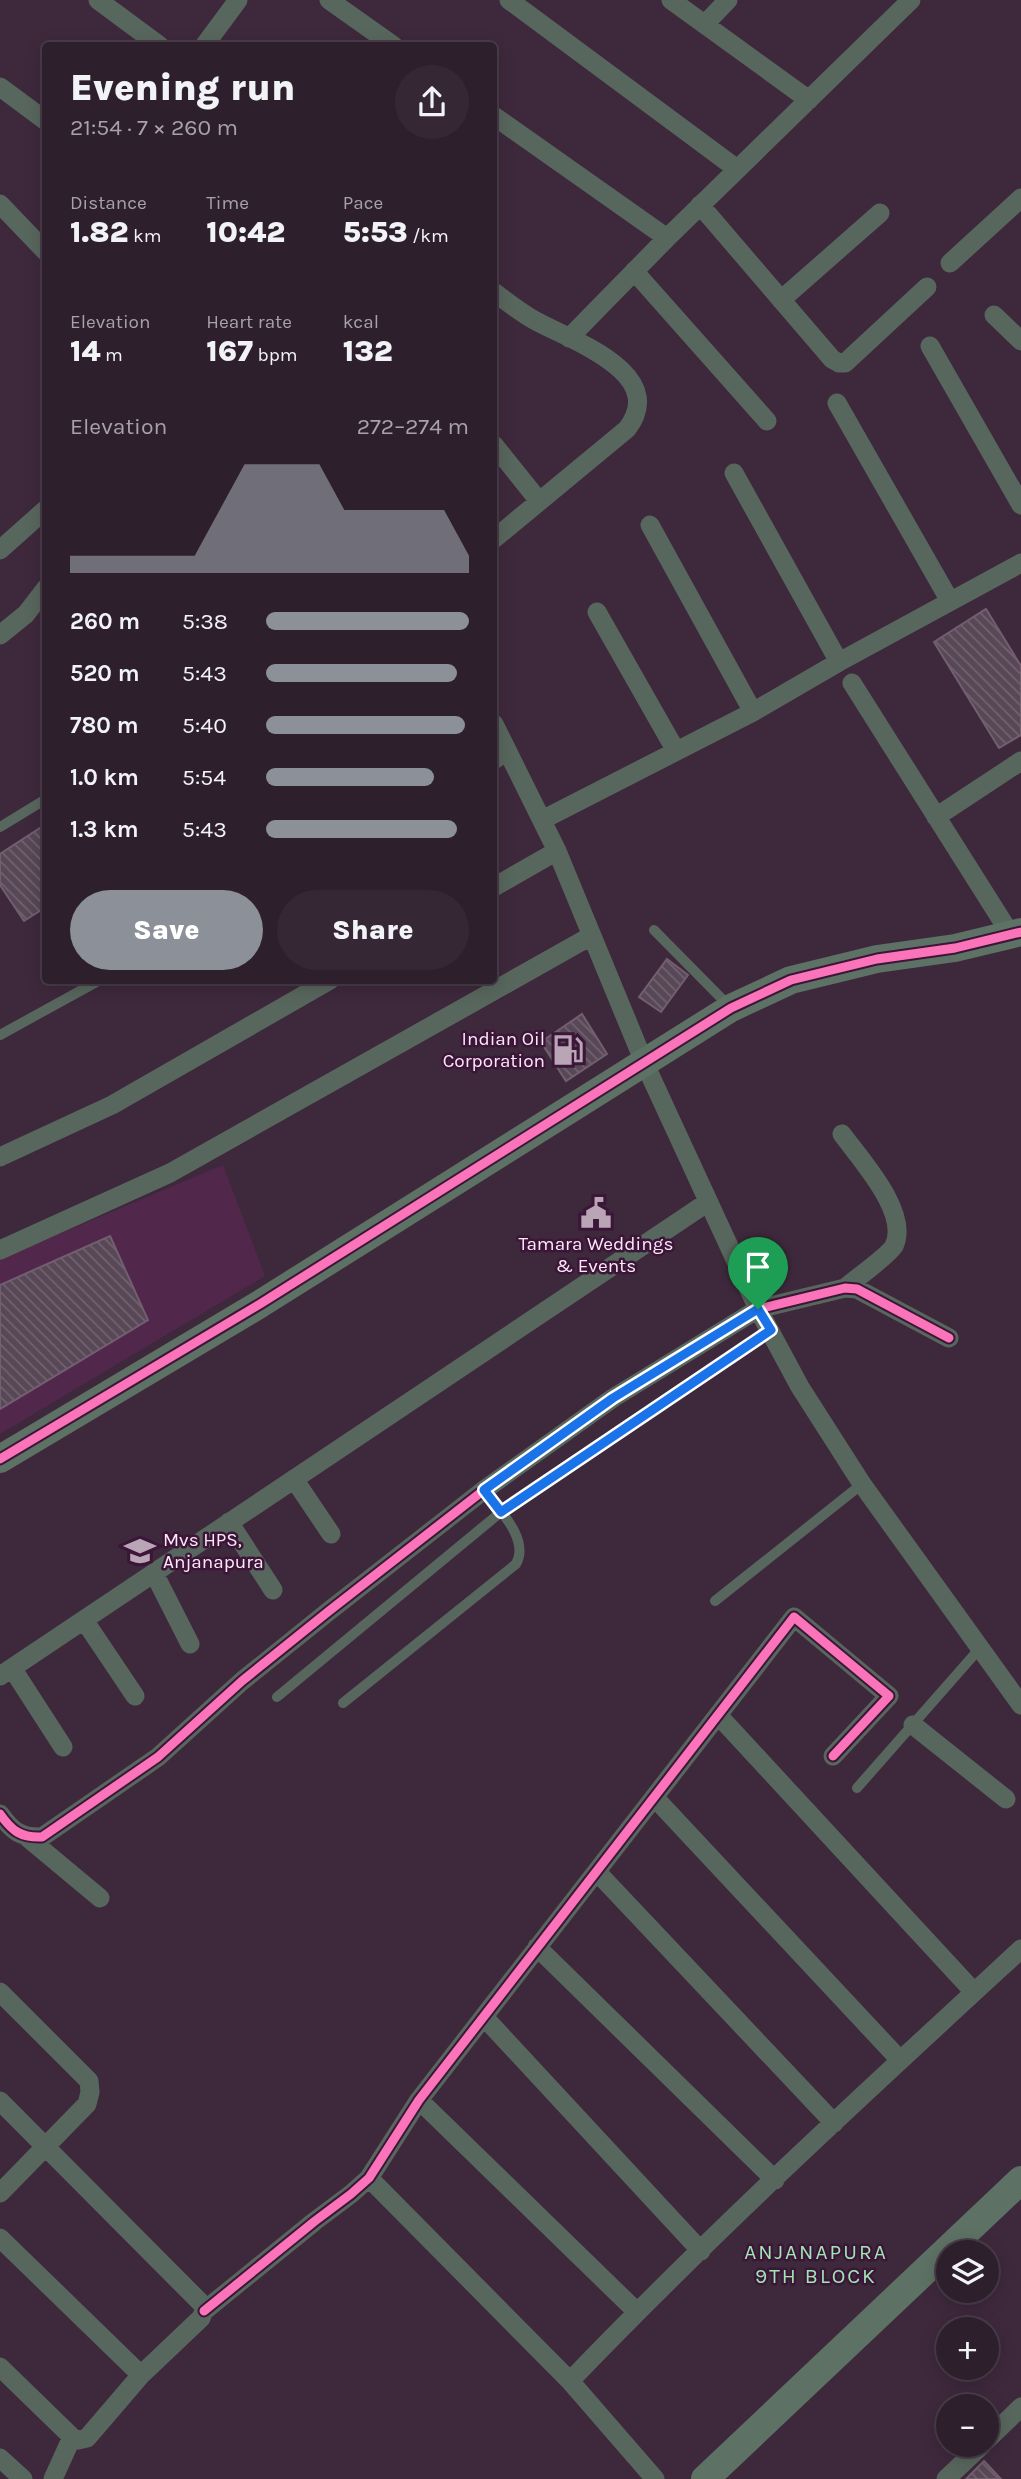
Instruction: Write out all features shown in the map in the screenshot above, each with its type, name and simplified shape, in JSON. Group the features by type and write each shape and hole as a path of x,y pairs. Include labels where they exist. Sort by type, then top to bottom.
{"street":[{"path":"99,0 155,42"},
{"path":"207,42 238,0"},
{"path":"329,0 388,42"},
{"path":"509,0 737,169"},
{"path":"671,0 809,100"},
{"path":"705,24 728,0"},
{"path":"569,338 700,205 911,0"},
{"path":"0,88 42,118"},
{"path":"497,118 667,238"},
{"path":"950,263 1021,198"},
{"path":"0,204 42,248"},
{"path":"700,205 832,359 839,363 845,363 927,287"},
{"path":"781,300 880,213"},
{"path":"634,271 767,421"},
{"path":"497,294 532,319 621,370 634,384 638,395 638,409 627,429 497,536"},
{"path":"994,315 1021,341"},
{"path":"930,346 1021,505"},
{"path":"837,403 950,601"},
{"path":"497,449 539,501"},
{"path":"734,473 839,662"},
{"path":"0,550 42,514"},
{"path":"650,525 752,712"},
{"path":"542,820 752,712 1021,563"},
{"path":"0,635 26,614 42,593"},
{"path":"597,612 676,751"},
{"path":"0,1459 260,1304 731,1008 791,980 877,959 955,948 1016,933 936,817 852,683"},
{"path":"497,738 502,760 542,820 644,1062 758,1309 800,1387 862,1484 1021,1705"},
{"path":"936,817 1021,761"},
{"path":"497,885 556,851"},
{"path":"0,1250 170,1172 591,936"},
{"path":"0,1157 112,1105 323,984"},
{"path":"842,1134 881,1187 899,1229 893,1248 845,1288"},
{"path":"63,1747 6,1672 708,1202"},
{"path":"28,1838 42,1837 158,1757 242,1681 484,1490 613,1398 758,1309 845,1288 857,1289 949,1338"},
{"path":"294,1479 331,1534"},
{"path":"229,1522 273,1590"},
{"path":"154,1573 190,1644"},
{"path":"0,2367 72,2437 78,2440 87,2438 141,2375 201,2318 204,2311 369,2178 419,2100 794,1617 888,1696 833,1756"},
{"path":"84,1620 135,1696"},
{"path":"718,1714 974,1992"},
{"path":"913,1725 1006,1799"},
{"path":"655,1798 900,2060"},
{"path":"0,1814 11,1829 28,1838 100,1898"},
{"path":"597,1872 834,2123"},
{"path":"537,1947 775,2180"},
{"path":"570,2381 637,2312 834,2123 1021,1950"},
{"path":"0,1992 89,2081 90,2092 86,2104 0,2193"},
{"path":"484,2017 701,2251"},
{"path":"419,2100 637,2312"},
{"path":"0,2101 202,2305 204,2311"},
{"path":"369,2178 570,2381 655,2479"},
{"path":"705,2479 1021,2180"},
{"path":"0,2238 141,2375"},
{"path":"999,2428 1021,2407"},
{"path":"53,2479 72,2437"},
{"path":"946,2479 969,2457"},
{"path":"0,2458 23,2479"}],"lane":[{"path":"0,827 42,801"},
{"path":"654,930 731,1008"},
{"path":"0,1035 93,984"},
{"path":"277,1697 501,1512 771,1330"},
{"path":"715,1601 862,1484"},
{"path":"343,1703 516,1564 521,1545 484,1490"},
{"path":"858,1788 980,1648"}],"shaded area":[{"path":"223,1165 265,1276 0,1434 0,1259"}],"building":[{"path":"986,609 1021,666 1021,735 999,748 934,642"},
{"path":"42,827 42,910 24,921 0,885 0,854"},
{"path":"667,959 688,975 661,1012 639,997"},
{"path":"582,1014 607,1054 566,1081 541,1042"},
{"path":"110,1236 148,1320 0,1409 0,1285"},
{"path":"984,2461 1001,2479 966,2479"}],"cycle path":[{"path":"0,1459 260,1304 731,1008 791,980 877,959 955,948 1021,932"},
{"path":"0,1814 18,1832 42,1837 158,1757 242,1681 484,1490 613,1398 758,1309 845,1288 857,1289 949,1338"},
{"path":"204,2311 369,2178 419,2100 794,1617 889,1696 833,1756"}],"place":[{"name":"Indian Oil Corporation","path":"568,1050"},
{"name":"Tamara Weddings & Events","path":"596,1213"},
{"name":"Mvs HPS, Anjanapura","path":"140,1551"}],"district":[{"name":"ANJANAPURA 9TH BLOCK","path":"816,2264"}],"route":[{"path":"758,1309 771,1330 501,1512 484,1490 613,1398 758,1309"}]}
